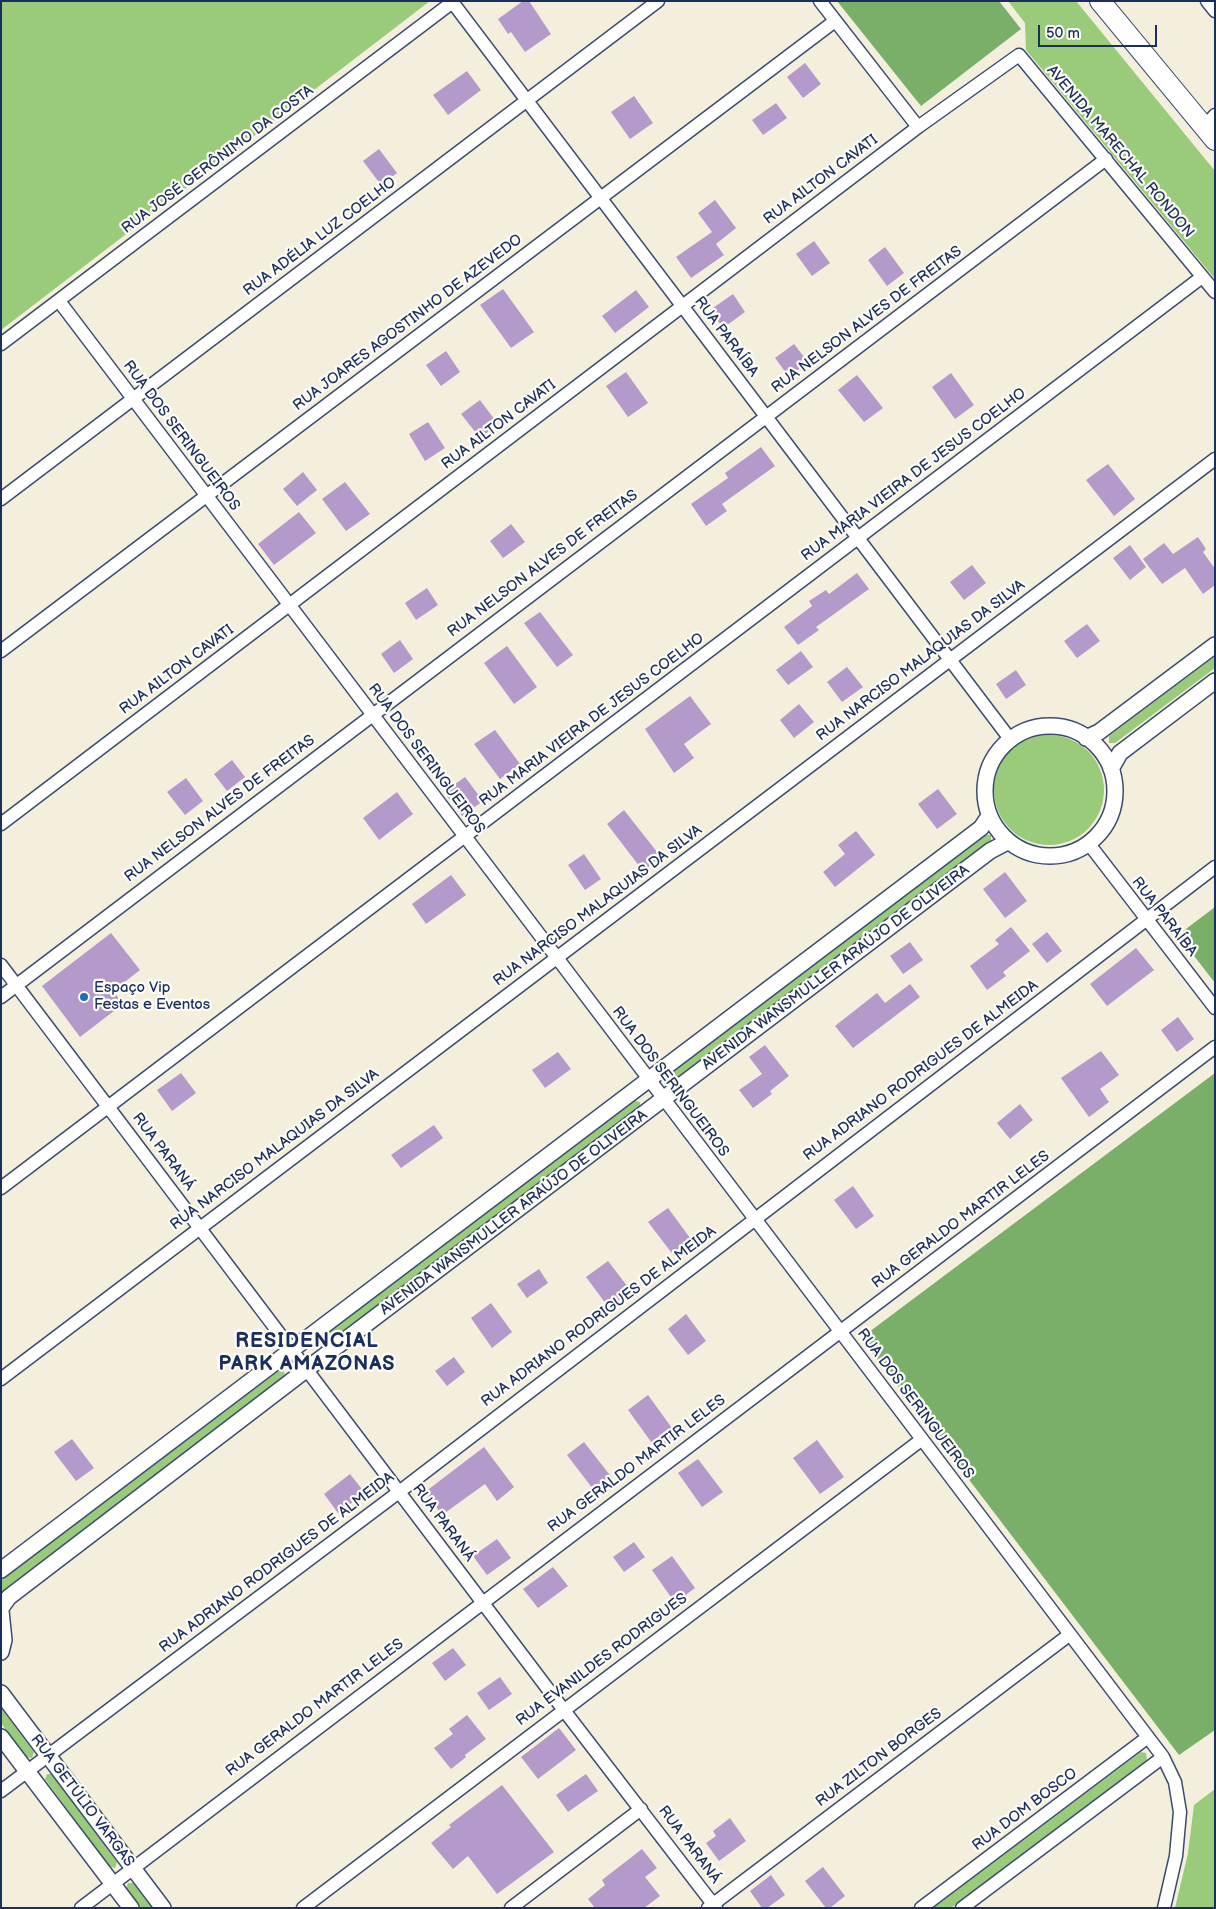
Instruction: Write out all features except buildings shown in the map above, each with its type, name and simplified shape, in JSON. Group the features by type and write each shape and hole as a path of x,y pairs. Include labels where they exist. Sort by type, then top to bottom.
{"highway":[{"path":"1100,1 1211,127"}],"street":[{"name":"RUA ADÉLIA LUZ COELHO","path":"1,499 658,1"},
{"path":"820,1 918,127"},
{"path":"1207,1 1215,11"},
{"name":"RUA PARAÍBA","path":"453,2 600,199 1010,739"},
{"name":"RUA JOSÉ GERÔNIMO DA COSTA","path":"1,344 453,2"},
{"name":"RUA JOARES AGOSTINHO DE AZEVEDO","path":"1,652 835,21"},
{"name":"RUA AILTON CAVATI","path":"1,824 918,127 1019,55"},
{"name":"AVENIDA MARECHAL RONDON","path":"1019,55 1215,292"},
{"name":"RUA NELSON ALVES DE FREITAS","path":"1,997 372,713 1106,159"},
{"name":"RUA MARIA VIEIRA DE JESUS COELHO","path":"1,1188 1202,277"},
{"name":"RUA DOS SERINGUEIROS","path":"59,301 372,713 464,838 664,1099 753,1220 840,1331 1163,1757 1175,1782 1180,1812 1176,1856 1164,1908"},
{"name":"RUA NARCISO MALAQUIAS DA SILVA","path":"1,1379 1215,459"},
{"path":"1086,738 1099,732 1215,644"},
{"path":"1111,769 1120,753 1215,681"},
{"path":"1044,726 1063,727 1086,738 1103,753 1111,769 1115,785 1114,807 1104,828 1089,844 1069,854 1046,857 1024,852 1008,842 989,816 985,805 984,786 988,768 997,752 1010,739 1026,730 1044,726"},
{"name":"AVENIDA WANSMULLER ARAÚJO DE OLIVEIRA","path":"1,1570 981,828 989,816"},
{"name":"AVENIDA WANSMULLER ARAÚJO DE OLIVEIRA","path":"1,1652 4,1640 1,1609 9,1597 982,857 1008,842"},
{"name":"RUA PARAÍBA","path":"1089,844 1145,920 1215,1008"},
{"name":"RUA ADRIANO RODRIGUES DE ALMEIDA","path":"1,1790 399,1492 1215,867"},
{"name":"RUA PARANÁ","path":"1,965 712,1906"},
{"name":"RUA GERALDO MARTIR LELES","path":"81,1908 1215,1047"},
{"name":"RUA EVANILDES RODRIGUES","path":"303,1908 563,1709 921,1440"},
{"name":"RUA ZILTON BORGES","path":"712,1906 1069,1635"},
{"name":"RUA GETÚLIO VARGAS","path":"1,1694 163,1908"},
{"name":"RUA GETÚLIO VARGAS","path":"1,1737 132,1908"},
{"name":"RUA DOM BOSCO","path":"922,1908 1148,1738"},
{"path":"962,1908 1163,1757"},
{"path":"511,1908 640,1809"}],"green space":[{"path":"1,1 430,1 1,330"},
{"path":"837,1 999,1 1021,29 921,106"},
{"path":"1008,1 1076,1 1215,171 1215,279 1026,50 1025,23"},
{"path":"1215,656 1215,668 1115,743 1109,743 1109,736"},
{"path":"1049,735 1070,739 1088,751 1100,769 1104,790 1100,811 1088,829 1070,841 1049,845 1028,841 1010,829 998,811 994,790 998,769 1010,751 1028,739"},
{"path":"985,835 991,835 991,841 673,1084 667,1083 667,1076"},
{"path":"1215,907 1215,983 1178,935"},
{"path":"1215,1073 1215,1730 1179,1755 861,1338"},
{"path":"635,1101 640,1102 640,1107 322,1350 316,1349 316,1342"},
{"path":"279,1371 284,1371 285,1376 1,1592 1,1580"},
{"path":"1,1708 34,1752 32,1758 26,1757 1,1723"},
{"path":"1141,1752 1146,1753 1147,1760 951,1908 933,1908"},
{"path":"47,1774 52,1774 117,1862 115,1868 109,1866 45,1779"},
{"path":"1215,1789 1215,1908 1175,1908 1188,1853 1194,1805"},
{"path":"128,1883 133,1883 152,1908 141,1908 126,1888"}],"place":[{"name":"Espaço Vip Festas e Eventos","path":"84,997"}],"district":[{"name":"RESIDENCIAL PARK AMAZONAS","path":"307,1354"}]}
